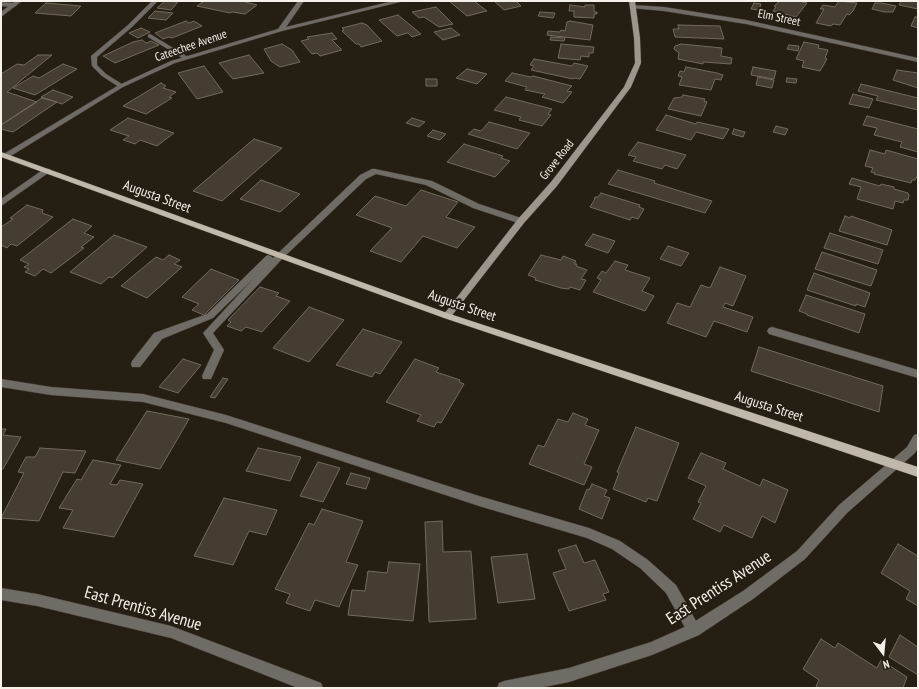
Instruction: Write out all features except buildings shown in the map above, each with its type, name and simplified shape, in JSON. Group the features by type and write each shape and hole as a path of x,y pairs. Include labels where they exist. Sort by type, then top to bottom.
{"main road":[{"name":"Grove Road","path":"447,316 521,221 554,184 627,87 638,63 638,38 632,4"},
{"name":"Augusta Street","path":"3,155 447,316 918,472"}],"street":[{"path":"121,86 94,65 94,56 130,26 155,1"},
{"path":"280,30 301,1"},
{"name":"Cateechee Avenue","path":"3,155 121,86 145,74 186,58 280,30 401,1"},
{"path":"1,4 17,3"},
{"path":"1,15 17,3"},
{"name":"Elm Street","path":"632,4 746,22 918,60"},
{"path":"150,36 186,58"},
{"path":"1,203 47,171"},
{"path":"136,364 158,336 210,316 363,177 375,171 429,183 476,206 521,221"},
{"path":"207,376 219,350 208,333 277,255"},
{"path":"772,331 918,374"},
{"path":"1,382 51,391 143,398 226,419 471,498 589,533 616,545 644,564 670,589 694,630"},
{"name":"East Prentiss Avenue","path":"504,688 569,675 652,648 694,630 748,595 801,555 843,509 911,450 918,438"},
{"name":"East Prentiss Avenue","path":"1,594 36,600 171,632 316,688"}]}
